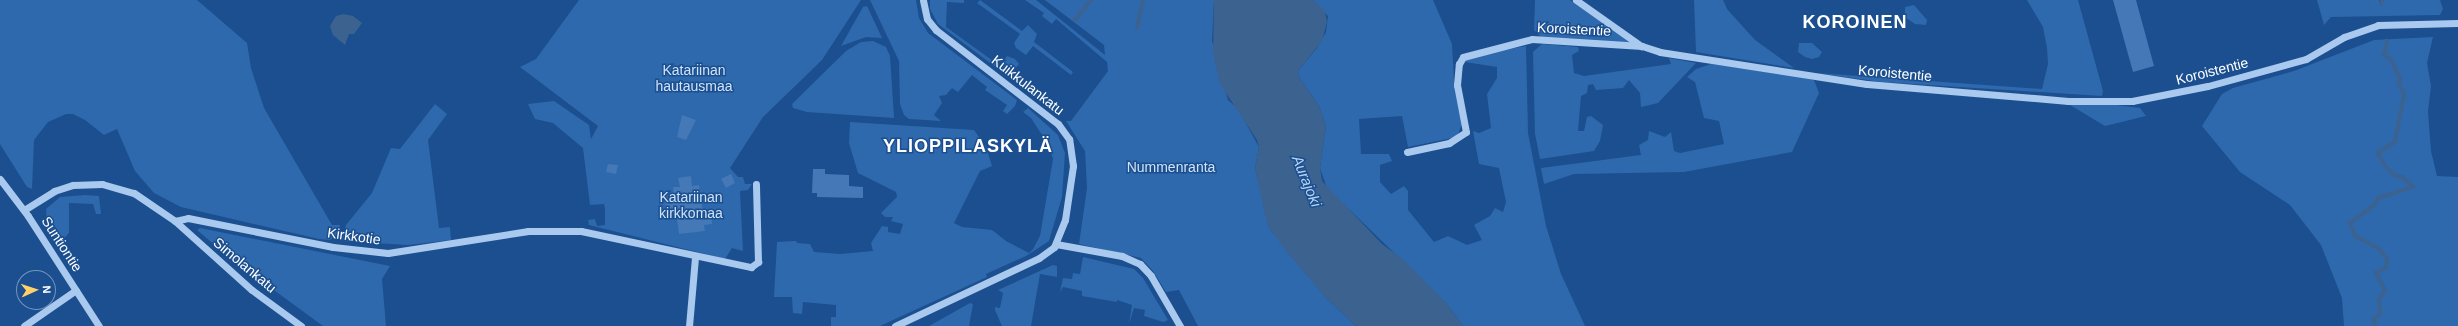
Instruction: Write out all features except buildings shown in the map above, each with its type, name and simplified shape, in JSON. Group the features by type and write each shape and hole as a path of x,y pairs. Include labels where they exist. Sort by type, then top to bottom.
{"street":[{"name":"Kuikkulankatu","path":"895,326 1040,258 1056,244 1065,220 1073,166 1069,139 1058,124 936,30 927,19 923,0"},
{"path":"1576,0 1642,46"},
{"name":"Koroistentie","path":"1407,152 1450,143 1466,132 1457,85 1459,64 1463,57 1476,51 1532,39 1642,46 1660,52 1867,84 2068,101 2132,101 2208,86 2306,59 2344,37 2378,25 2458,23"},
{"name":"Suntiontie","path":"0,179 24,210 100,326"},
{"path":"24,210 64,187 102,184 134,193 175,221"},
{"name":"Kirkkotie","path":"175,221 188,218 371,252 414,251 504,234 552,230 618,237 740,267 756,265 756,184"},
{"name":"Simolankatu","path":"175,221 252,290 301,326"},
{"path":"1056,244 1135,260 1151,276 1180,326"},
{"path":"689,326 694,256"},
{"path":"24,326 76,290"}],"green space":[{"path":"0,0 197,0 247,43 251,68 264,108 332,225 340,225 338,235 330,240 319,239 181,207 154,193 135,171 117,129 104,135 85,120 73,114 66,114 48,122 34,140 32,189 27,187 0,144"},
{"name":"Katariinan hautausmaa","path":"579,0 861,0 822,60 763,117 730,168 738,177 743,177 745,184 752,184 748,190 740,191 743,251 732,248 725,259 589,225 588,220 595,219 597,226 605,225 605,209 604,204 590,205 583,148 553,123 535,119 528,104 554,101 589,125 591,139 598,126 520,67 536,59"},
{"path":"870,0 916,0 919,18 928,33 1017,100 1015,106 1007,114 1003,111 1007,105 985,90 987,87 972,75 958,92 952,88 946,95 939,96 942,103 934,115 941,121 909,119 904,115 900,104 899,61"},
{"path":"930,0 964,0 964,3 947,2 946,27 1000,66 1007,56 1015,59 1019,64 1011,74 1052,106 1052,109 938,24 930,9"},
{"path":"980,0 1022,31 1028,25 1037,34 1034,42 1073,72 1071,75 1033,46 1026,55 1016,48 1014,43 1020,34 977,3"},
{"name":"Nummenranta","path":"1025,0 1036,0 1105,55 1104,45 1045,0 1214,0 1212,41 1228,100 1238,109 1259,147 1255,168 1269,228 1326,298 1356,326 1198,326 1179,290 1166,292 1153,271 1141,258 1079,244 1087,188 1085,151 1066,121 1071,121 1108,71 1107,62 1056,19 1052,24 1042,16 1044,13"},
{"path":"1313,0 1433,0 1452,44 1454,80 1463,121 1457,137 1408,147 1402,116 1359,119 1361,154 1389,154 1392,161 1380,165 1380,182 1391,194 1404,186 1408,191 1408,210 1434,242 1448,236 1467,245 1482,240 1474,225 1490,216 1495,208 1503,212 1506,202 1499,168 1479,164 1473,131 1479,133 1491,128 1487,94 1497,78 1497,67 1465,62 1470,56 1526,46 1528,133 1546,226 1561,274 1585,326 1463,326 1447,304 1327,188 1320,168 1326,126 1319,106 1299,77 1298,71 1317,48 1326,32 1328,16"},
{"path":"1535,0 1570,0 1635,44 1541,37 1534,30"},
{"path":"1694,0 1723,0 1727,9 1755,40 1794,68 1696,52"},
{"path":"2027,0 2078,0 2103,91 2102,96 1881,82 1817,73 2042,89 2048,64 2047,48 2043,27"},
{"path":"2317,0 2379,0 2380,4 2384,0 2440,0 2443,9 2440,15 2331,17 2324,25"},
{"path":"1914,5 1927,20 1926,25 1915,24 1905,17 1905,7"},
{"path":"867,6 882,38 866,37 841,46 863,7"},
{"path":"2433,37 2427,63 2431,86 2428,112 2431,151 2437,176 2458,177 2458,326 2344,326 2342,298 2321,245 2290,205 2240,172 2202,126 2222,94 2233,88 2294,71 2374,40"},
{"path":"873,41 886,47 890,56 894,118 807,112 793,108 792,104 846,51 861,42"},
{"path":"1799,43 1812,43 1822,52 1819,57 1812,59 1805,57 1798,52"},
{"path":"1542,44 1578,47 1579,51 1572,55 1574,73 1584,76 1671,64 1669,58 1696,63 1658,103 1641,107 1640,93 1629,80 1623,88 1596,90 1593,84 1588,85 1587,93 1581,96 1578,131 1584,131 1587,117 1591,116 1603,125 1600,141 1594,151 1540,159 1535,134 1533,52"},
{"path":"1711,64 1772,71 1814,80 1819,93 1792,152 1684,172 1574,174 1544,184 1541,168 1641,155 1639,145 1648,140 1649,131 1665,137 1671,132 1674,151 1680,153 1724,144 1719,121 1704,118 1695,82 1687,77 1696,69"},
{"path":"435,104 447,114 428,140 439,228 450,227 451,240 408,245 342,241 346,225 372,193 391,148 400,149"},
{"path":"2108,104 2140,108 2146,116 2105,126 2070,105"},
{"path":"1028,108 1058,135 1065,153 1062,197 1049,241 1026,256 986,274 987,277 880,326 831,326 831,317 836,317 836,305 803,302 802,314 793,313 792,297 774,297 777,242 796,241 797,243 810,244 814,252 840,254 873,251 871,243 882,226 888,227 888,232 900,234 903,224 891,221 893,217 885,217 881,213 897,197 896,192 858,173 849,143 850,122 974,130 986,147 992,166 980,171 954,223 962,227 992,230 1006,241 1029,253 1040,236 1053,159 1049,146 1031,118 1023,112"},
{"path":"85,195 99,196 101,214 96,214 93,204 69,203 69,233 59,244 47,225 46,209 60,197"},
{"path":"200,228 390,266 382,279 386,326 323,326 230,258 197,230"},
{"path":"1083,257 1134,269 1143,278 1168,320 1163,322 1144,316 1145,310 1134,308 1129,324 1132,305 1117,300 1117,302 1082,296 1082,291 1063,287 1060,292 1063,278 1072,279 1073,273 1080,274"},
{"path":"1053,265 1057,266 1057,277 1040,274 1031,326 1002,326 995,310 995,307 1000,308 1003,293 998,290"},
{"path":"970,303 973,304 969,326 929,326"}],"water":[{"name":"Aurajoki","path":"1214,0 1313,0 1325,11 1327,22 1322,41 1298,71 1299,77 1319,106 1326,126 1320,168 1322,181 1382,244 1405,261 1447,304 1463,326 1356,326 1326,298 1291,257 1269,228 1265,215 1255,168 1259,147 1257,140 1220,84 1213,54"},
{"path":"343,14 353,16 362,23 354,34 349,34 345,45 333,35 330,26 336,16"}],"waterway":[{"path":"1075,20 1091,0"},
{"path":"1137,28 1143,0"},
{"path":"2381,4 2382,0"},
{"path":"2375,326 2374,319 2380,314 2379,300 2385,291 2376,273 2386,268 2387,259 2379,249 2355,236 2350,223 2373,206 2379,198 2413,187 2403,178 2394,175 2384,165 2378,153 2395,142 2404,95 2399,84 2400,79 2391,60 2384,55 2387,41"}],"district":[{"name":"KOROINEN","path":"1855,22"},
{"name":"YLIOPPILASKYLÄ","path":"968,146"}],"park label":[{"name":"Katariinan kirkkomaa","path":"691,206"}]}
